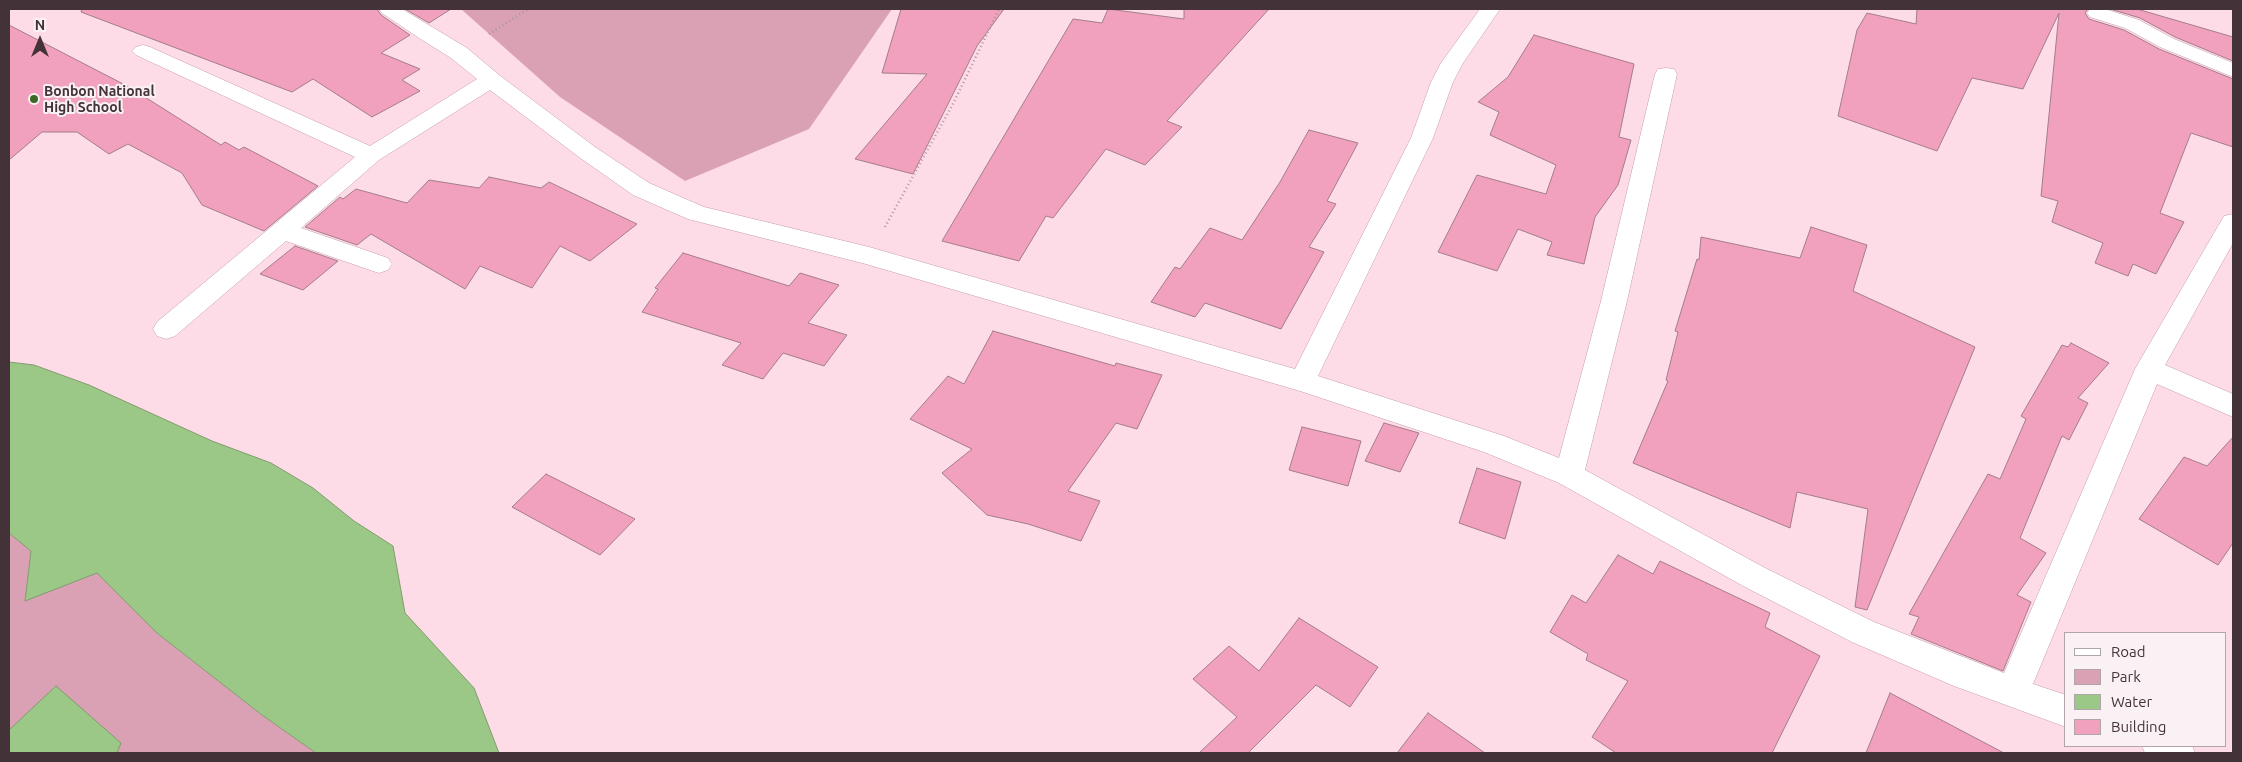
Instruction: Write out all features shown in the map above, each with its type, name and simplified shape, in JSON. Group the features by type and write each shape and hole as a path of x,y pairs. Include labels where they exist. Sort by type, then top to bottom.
{"street":[{"path":"388,9 459,53 490,80 540,115 587,152 641,189 697,213 869,256 1302,382 1429,421 1494,444 1569,475 1756,578 1863,632 1966,675 2064,709"},
{"path":"1302,382 1422,138 1442,82 1461,48 1490,9"},
{"path":"2097,13 2132,24 2167,43 2233,71"},
{"path":"143,51 371,154"},
{"path":"1569,475 1614,301 1666,74"},
{"path":"166,329 371,154 490,80"},
{"path":"2013,692 2149,369 2233,222"},
{"path":"282,230 379,264"},
{"path":"2149,369 2233,406"},
{"path":"2162,747 2178,753"}],"path":[{"path":"459,53 528,9"},
{"path":"869,256 954,102 1000,9"}],"green space":[{"path":"461,9 892,9 809,129 685,181 560,97"},
{"path":"9,533 31,550 97,573 157,633 262,715 316,753 9,753"}],"water":[{"path":"9,362 34,365 89,385 212,441 271,463 313,488 354,521 393,546 405,613 474,688 499,753 316,753 262,715 157,633 97,573 25,601 31,551 9,533"},
{"path":"56,686 121,743 117,753 9,753 9,730"}],"building":[{"path":"82,9 377,9 381,15 410,35 381,53 420,69 402,80 420,91 372,117 313,79 292,92 81,12"},
{"path":"405,9 451,9 429,23"},
{"path":"901,9 1004,9 977,46 913,174 855,159 927,74 882,73"},
{"path":"1108,9 1184,19 1184,9 1269,9 1167,121 1182,127 1145,165 1106,149 1053,218 1046,216 1019,261 942,241 1073,19 1102,23"},
{"path":"1917,9 2088,9 2085,13 2089,19 2124,30 2159,49 2233,79 2233,147 2191,133 2160,213 2184,222 2156,274 2133,264 2128,276 2095,263 2103,243 2052,222 2058,201 2041,196 2059,13 2023,89 1972,78 1937,151 1838,116 1857,30 1867,13 1916,24"},
{"path":"2110,9 2137,9 2233,37 2233,61 2175,37 2140,18"},
{"path":"9,25 129,87 221,145 225,142 239,150 244,147 318,186 264,231 202,205 182,173 128,144 109,154 77,132 42,132 9,160"},
{"path":"1534,35 1634,64 1619,137 1631,140 1618,185 1595,217 1584,264 1547,255 1552,242 1518,229 1497,271 1438,252 1477,175 1546,194 1556,165 1490,135 1499,112 1478,102 1508,77"},
{"path":"1309,130 1358,143 1327,201 1336,204 1309,247 1324,252 1281,329 1205,303 1195,317 1151,302 1175,267 1180,269 1210,228 1242,240 1280,182"},
{"path":"489,177 541,188 549,182 637,224 590,261 560,246 532,288 480,266 465,289 371,234 357,245 305,227 340,197 343,199 356,189 407,203 429,180 479,188"},
{"path":"1811,227 1867,245 1853,291 1975,347 1867,610 1855,607 1868,509 1797,492 1790,528 1633,463 1668,381 1666,380 1678,332 1675,331 1697,259 1699,260 1701,237 1800,258"},
{"path":"295,246 338,261 303,290 260,274"},
{"path":"683,253 789,286 800,273 839,285 808,323 847,335 824,366 783,353 763,379 722,365 741,343 642,312 658,289 655,288"},
{"path":"993,331 1115,366 1116,363 1162,375 1137,429 1116,423 1068,491 1100,501 1081,541 1028,524 987,515 942,473 972,449 910,419 948,376 964,384"},
{"path":"2071,343 2109,363 2078,398 2088,403 2069,440 2062,436 2020,538 2046,553 2017,595 2031,602 2003,671 1911,634 1919,617 1909,614 1988,474 2000,479 2026,419 2021,416 2062,345 2068,347"},
{"path":"1384,423 1419,433 1400,472 1365,461"},
{"path":"1302,427 1361,441 1348,486 1289,470"},
{"path":"2233,437 2233,543 2218,565 2139,519 2184,457 2207,466"},
{"path":"1477,468 1521,482 1505,539 1459,523"},
{"path":"546,474 635,519 600,555 512,507"},
{"path":"1618,555 1653,574 1660,561 1770,613 1765,627 1820,656 1772,753 1616,753 1592,737 1628,681 1586,660 1588,654 1550,632 1572,595 1586,603"},
{"path":"1299,618 1378,667 1350,707 1316,685 1248,753 1199,753 1237,717 1193,679 1229,646 1259,671"},
{"path":"1890,693 2004,753 1866,753"},
{"path":"1428,713 1485,753 1397,753"}],"place":[{"name":"Bonbon National High School","path":"34,99"}]}
